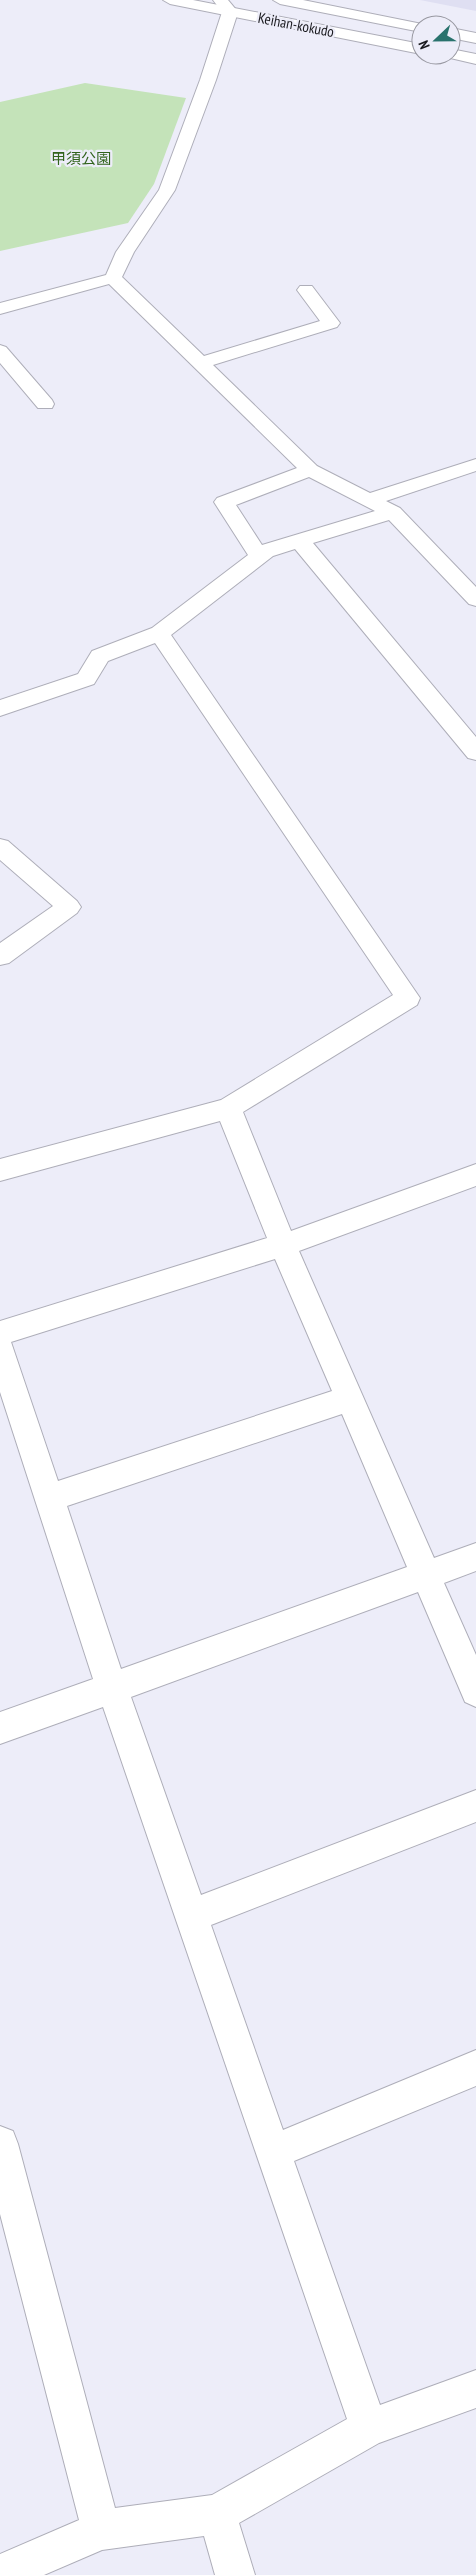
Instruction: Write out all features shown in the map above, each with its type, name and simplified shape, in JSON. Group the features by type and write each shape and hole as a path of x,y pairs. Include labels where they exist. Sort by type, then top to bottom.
{"main road":[{"name":"Keihan-kokudo","path":"170,0 225,6 411,47"},
{"name":"Keihan-kokudo","path":"280,0 411,25"},
{"path":"0,309 113,278 125,252 166,190 208,80 225,6"},
{"path":"461,35 476,38"},
{"path":"461,56 476,59"},
{"path":"113,278 310,470 393,512 476,599"},
{"path":"201,364 332,323 306,290"},
{"path":"0,352 44,404"},
{"path":"371,500 476,465"},
{"path":"260,556 224,502 310,470"},
{"path":"0,708 86,679 100,656 159,633 266,551 393,512"},
{"path":"300,541 476,752"},
{"path":"0,1170 228,1108 408,998 159,633"},
{"path":"0,847 70,907 0,956"},
{"path":"228,1108 283,1245 476,1691"},
{"path":"0,1333 283,1245 476,1175"},
{"path":"0,1349 112,1688 369,2428"},
{"path":"50,1498 350,1398"},
{"path":"0,1728 476,1557"},
{"path":"191,1916 476,1806"},
{"path":"274,2152 476,2068"},
{"path":"0,2144 101,2530"},
{"path":"0,2574 101,2530 216,2514 369,2428 476,2389"},
{"path":"216,2514 235,2575"}],"shaded area":[{"path":"420,0 476,0 476,11"}],"green space":[{"name":"甲須公園","path":"85,83 186,98 154,184 128,223 0,251 0,102"}]}
